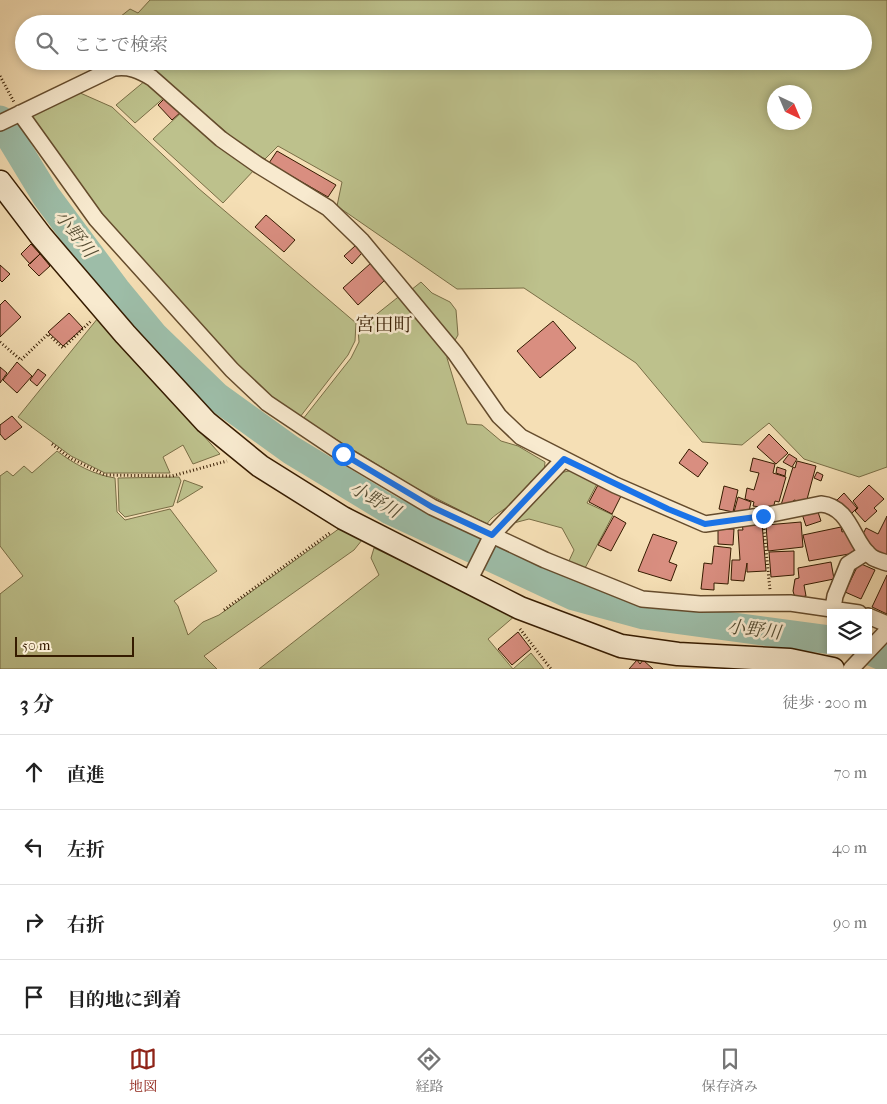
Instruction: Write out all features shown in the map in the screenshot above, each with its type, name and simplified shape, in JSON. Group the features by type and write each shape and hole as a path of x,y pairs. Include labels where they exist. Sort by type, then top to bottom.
{"street":[{"path":"0,123 110,70"},
{"path":"139,70 152,78 236,150 328,208 362,240 420,308 455,353 499,416 521,437 668,509 705,524 763,516 821,504 829,505 838,510 847,521 871,557 887,563"},
{"path":"18,114 115,240 232,370 267,403 343,454 424,502 490,537 642,599 700,604 771,603 838,609"},
{"path":"0,182 41,236 206,422 237,450 343,518 469,579 527,611 620,646 678,654 790,660 833,669"},
{"path":"469,579 490,537 564,459"},
{"path":"833,608 835,596 848,564 867,552"},
{"path":"872,618 887,624"},
{"path":"854,666 887,631"}],"path":[{"path":"0,76 18,114"},
{"path":"0,342 21,360 48,334 63,348 103,308"},
{"path":"52,444 70,458 106,475 161,477 226,462 237,450"},
{"path":"763,516 771,603"},
{"path":"224,610 337,528 343,518"},
{"path":"527,611 519,627 551,669"}],"green space":[{"path":"150,0 887,0 887,467 859,477 804,459 769,423 742,445 702,442 636,363 524,288 457,289 337,206 342,182 278,146 265,159 239,143 154,70 872,70 872,15 122,15 130,9 138,13"},
{"path":"146,80 166,96 135,123 116,105"},
{"path":"78,92 112,107 198,188 356,323 355,341 348,355 300,417 273,398 231,360 108,222 31,115"},
{"path":"184,110 256,168 223,203 153,139"},
{"path":"421,282 432,293 450,302 456,310 458,335 454,342 411,290"},
{"path":"402,294 448,350 447,358 467,424 482,425 501,441 518,446 545,462 544,472 536,482 531,481 521,496 487,524 414,487 303,419 351,358 359,342 358,329"},
{"path":"98,318 220,454 193,464 183,445 163,457 170,473 105,473 71,456 18,417"},
{"path":"57,451 85,468 115,478 117,512 125,520 170,509 217,571 174,601 178,606 188,635 203,622 219,615 340,528 362,540 354,550 204,656 217,669 0,669 0,594 23,576 0,546 0,476 7,471 13,476 24,466 32,473"},
{"path":"574,470 598,482 587,503 613,515 584,570 568,563 574,550 562,528 529,519 510,524 559,473"},
{"path":"179,477 181,481 173,506 125,517 119,511 118,478"},
{"path":"184,480 203,487 177,503"},
{"path":"374,548 516,615 488,639 513,669 259,669 379,575 371,558"},
{"path":"531,653 544,669 513,669"}],"building":[{"path":"167,96 182,111 172,120 158,105"},
{"path":"277,151 336,185 328,197 269,163"},
{"path":"266,215 295,240 284,252 255,227"},
{"path":"31,244 40,254 30,264 21,254"},
{"path":"355,246 362,253 352,264 344,256"},
{"path":"40,254 50,266 39,276 28,265"},
{"path":"371,263 385,280 358,305 343,288"},
{"path":"0,265 10,274 2,282 0,280"},
{"path":"5,300 21,317 0,337 0,305"},
{"path":"69,313 83,328 63,346 48,332"},
{"path":"553,321 576,348 540,378 517,351"},
{"path":"17,362 32,376 17,393 3,380"},
{"path":"0,367 7,373 0,383"},
{"path":"38,369 46,375 37,386 30,380"},
{"path":"12,416 22,427 5,440 0,434 0,425"},
{"path":"769,434 788,453 776,464 757,447"},
{"path":"689,449 708,463 698,477 679,463"},
{"path":"789,454 797,459 792,467 783,462"},
{"path":"753,458 775,464 773,473 786,477 779,502 775,501 773,509 753,506 754,502 745,499 747,488 754,490 759,473 750,471"},
{"path":"797,461 816,466 806,503 794,500 791,508 781,505 793,467 795,468"},
{"path":"777,467 786,470 785,476 776,473"},
{"path":"817,472 823,475 821,481 814,478"},
{"path":"598,485 621,496 612,514 589,502"},
{"path":"869,485 884,499 874,508 877,511 865,522 855,511 858,508 853,501"},
{"path":"724,486 738,490 733,512 719,509"},
{"path":"844,493 857,508 848,517 834,503"},
{"path":"738,497 751,502 748,516 734,512"},
{"path":"817,509 821,521 806,526 802,514"},
{"path":"614,516 626,523 611,551 598,545"},
{"path":"887,516 887,556 866,545 868,541 861,538 866,528 878,534"},
{"path":"801,522 803,547 768,551 766,525"},
{"path":"762,523 766,571 747,572 747,563 744,581 731,580 732,560 740,560 738,530 743,530 742,524"},
{"path":"841,527 842,532 848,530 859,547 849,554 809,561 803,535"},
{"path":"718,529 734,529 733,545 718,544"},
{"path":"653,534 677,542 669,562 677,565 671,581 638,571"},
{"path":"714,546 731,548 728,584 714,583 714,590 701,589 704,563 712,564"},
{"path":"794,551 794,575 771,577 769,552"},
{"path":"831,562 834,579 804,585 806,596 795,598 793,591 795,579 799,578 798,568"},
{"path":"859,563 875,570 861,599 845,592"},
{"path":"887,575 887,614 872,607"},
{"path":"518,632 531,649 512,665 498,649"},
{"path":"637,660 640,664 643,660 653,669 629,669"}],"waterway":[{"name":"小野川","path":"0,120 46,196 116,290 154,336 216,396 291,450 390,510 574,596 644,615 827,639"},
{"name":"小野川","path":"872,652 887,658"}],"district":[{"name":"宮田町","path":"384,325"}],"route":[{"path":"343,454 432,507 492,535 564,459 668,509 705,524 763,516"}]}
